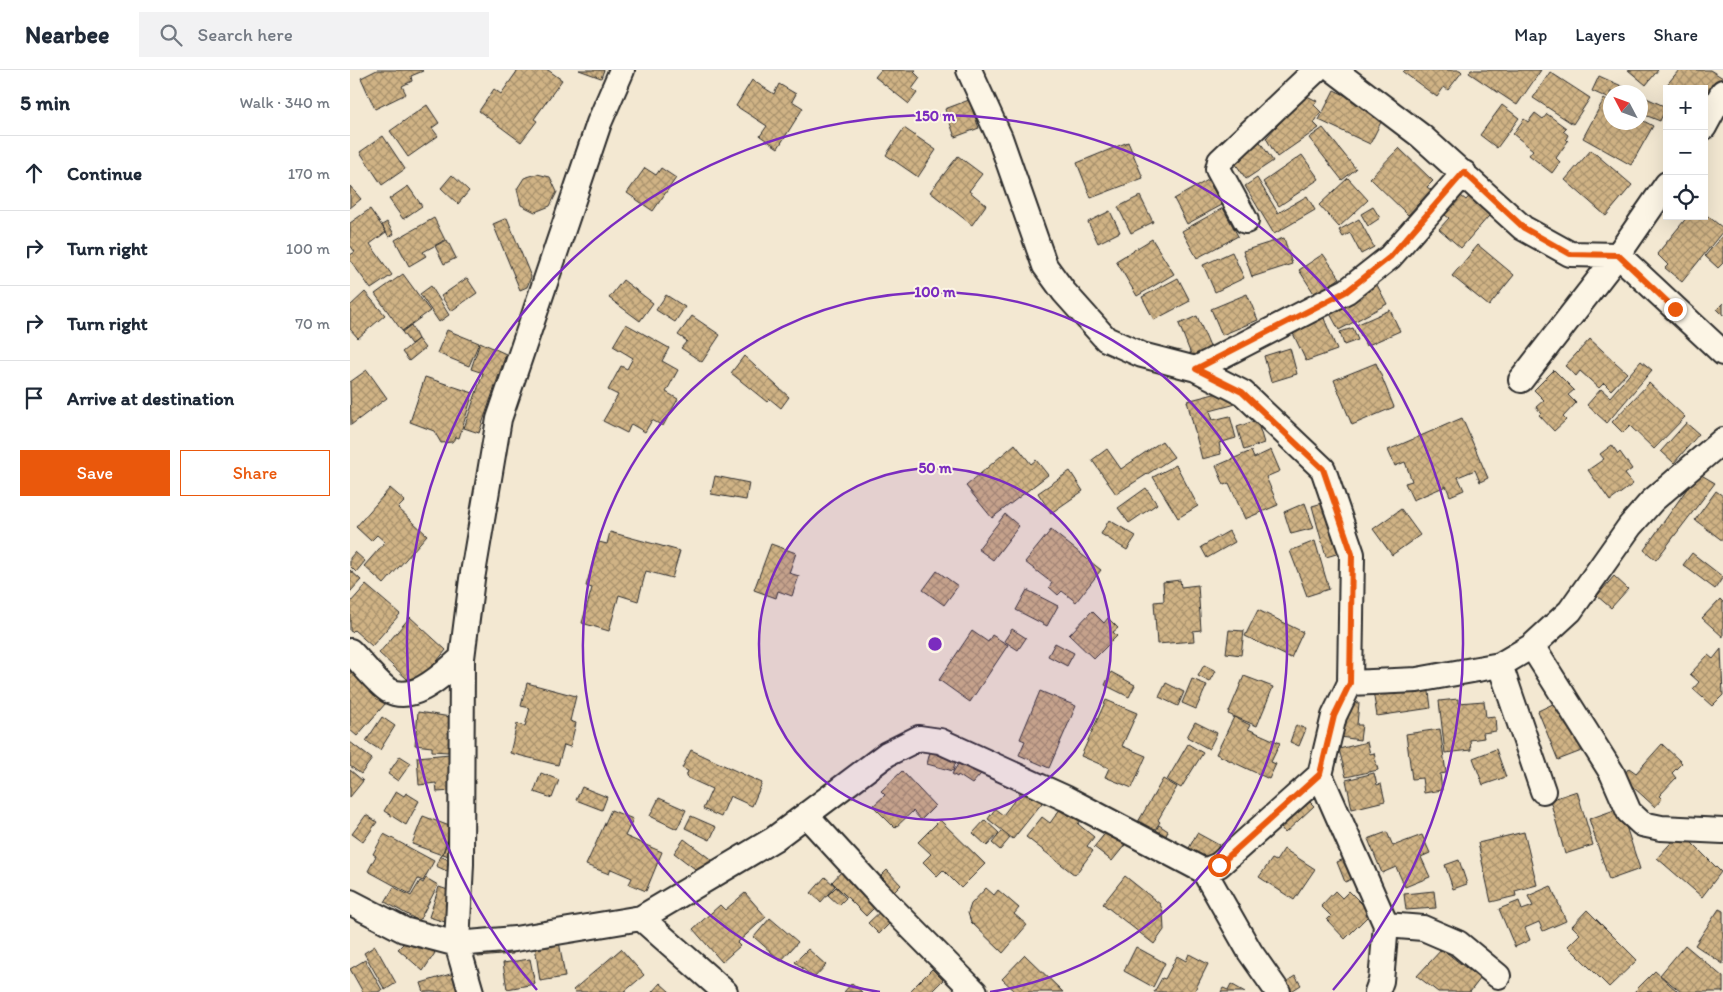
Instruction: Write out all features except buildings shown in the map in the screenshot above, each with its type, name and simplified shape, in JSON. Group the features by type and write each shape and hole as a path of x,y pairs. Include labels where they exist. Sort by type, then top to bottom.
{"street":[{"path":"471,992 457,944 462,864 462,658 472,578 499,419 599,123 622,70"},
{"path":"970,70 1000,138 1045,266 1064,292 1106,339 1142,355 1196,369 1242,392 1323,469 1352,554 1350,683 1334,716 1320,774 1219,865 1204,871"},
{"path":"1246,221 1218,169 1220,161 1316,70"},
{"path":"1334,70 1421,136 1464,172 1524,228 1570,254 1618,255 1723,353"},
{"path":"1708,120 1723,92"},
{"path":"1196,369 1347,291 1390,257 1464,172"},
{"path":"1522,380 1618,255 1663,190"},
{"path":"1350,683 1417,680 1500,666 1532,646 1570,611 1630,526 1652,501 1723,440"},
{"path":"1532,646 1612,773 1629,812 1642,824 1661,828 1723,830"},
{"path":"350,651 389,690 406,694 432,683 462,658"},
{"path":"1500,666 1543,791"},
{"path":"350,902 404,930 457,944 515,940 641,918 774,839 887,754 918,738 940,741 1065,798 1204,871 1250,952 1278,992"},
{"path":"1320,774 1386,925 1381,981 1377,992"},
{"path":"806,815 885,901 975,992"},
{"path":"641,918 725,992"},
{"path":"1386,925 1423,928 1458,943 1498,976"}],"route":[{"path":"1219,865 1320,774 1334,716 1350,683 1352,554 1323,469 1242,392 1196,369 1347,291 1390,257 1464,172 1524,228 1570,254 1618,255 1675,309"}]}
